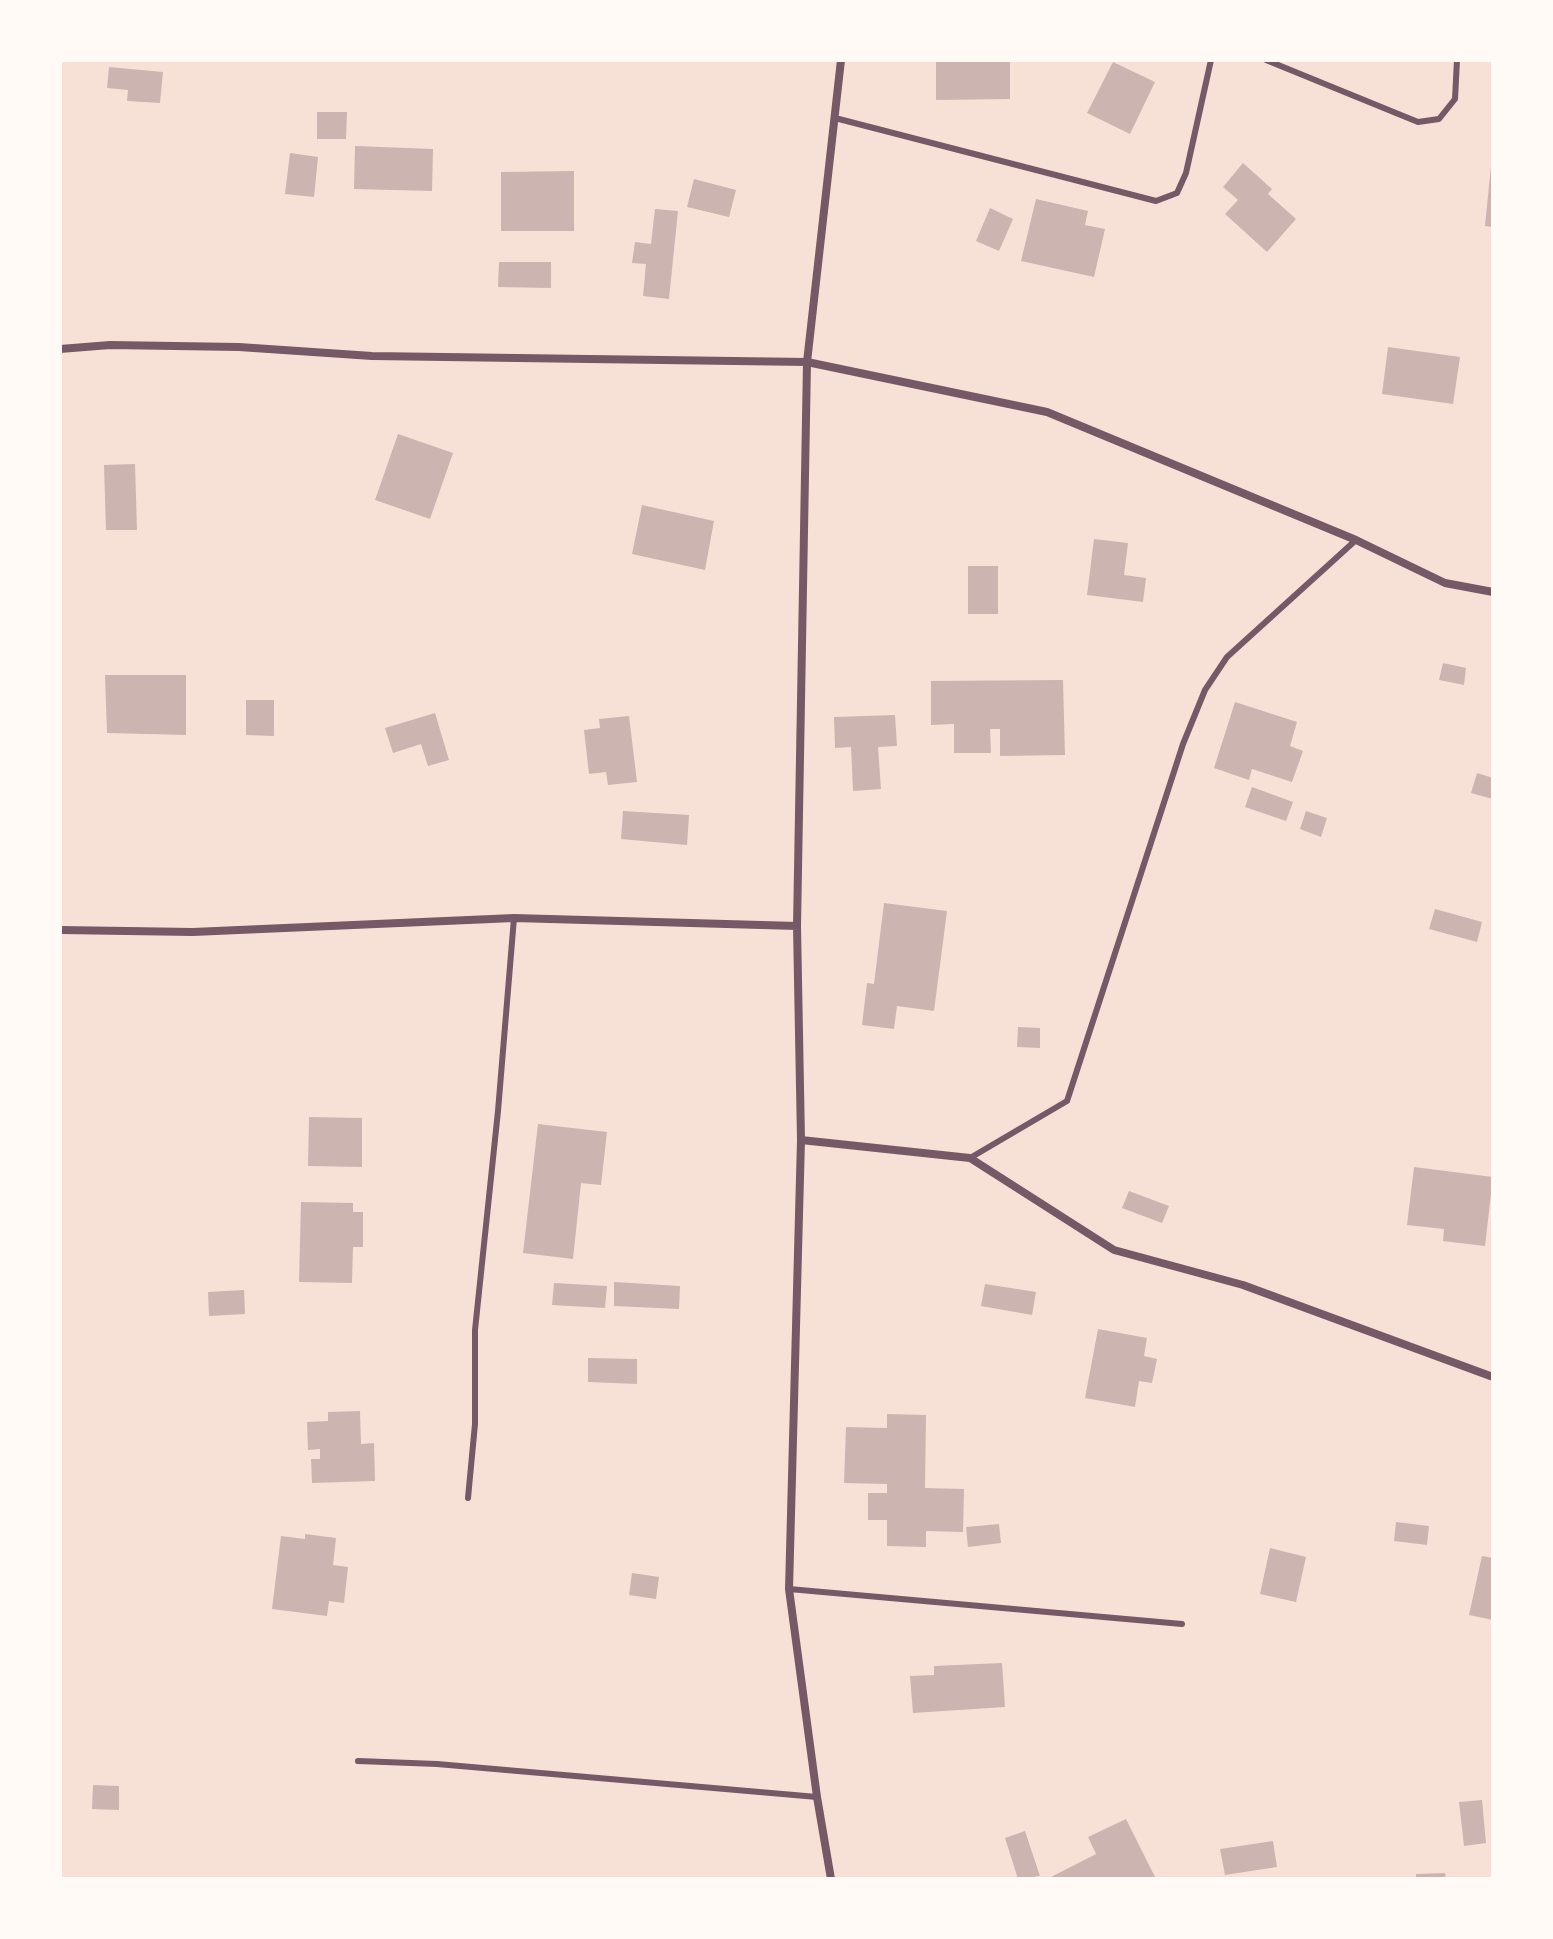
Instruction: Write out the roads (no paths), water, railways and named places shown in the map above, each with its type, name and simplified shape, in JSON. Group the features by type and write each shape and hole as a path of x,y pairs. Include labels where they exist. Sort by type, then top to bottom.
{"street":[{"path":"831,1879 789,1589 801,1140 797,926 807,362 841,60"},
{"path":"60,349 110,345 239,347 372,356 807,362 1047,412 1356,540 1445,583 1493,592"},
{"path":"60,930 193,932 514,918 797,926"},
{"path":"801,1140 970,1158 1114,1250 1243,1285 1493,1377"}],"lane":[{"path":"835,118 1156,201 1177,193 1186,173 1211,60"},
{"path":"1266,60 1418,122 1439,119 1455,99 1457,60"},
{"path":"970,1158 1067,1101 1183,744 1205,690 1227,657 1356,540"},
{"path":"468,1498 475,1424 475,1330 514,918"},
{"path":"789,1589 1182,1624"},
{"path":"358,1761 437,1764 817,1797"}]}
